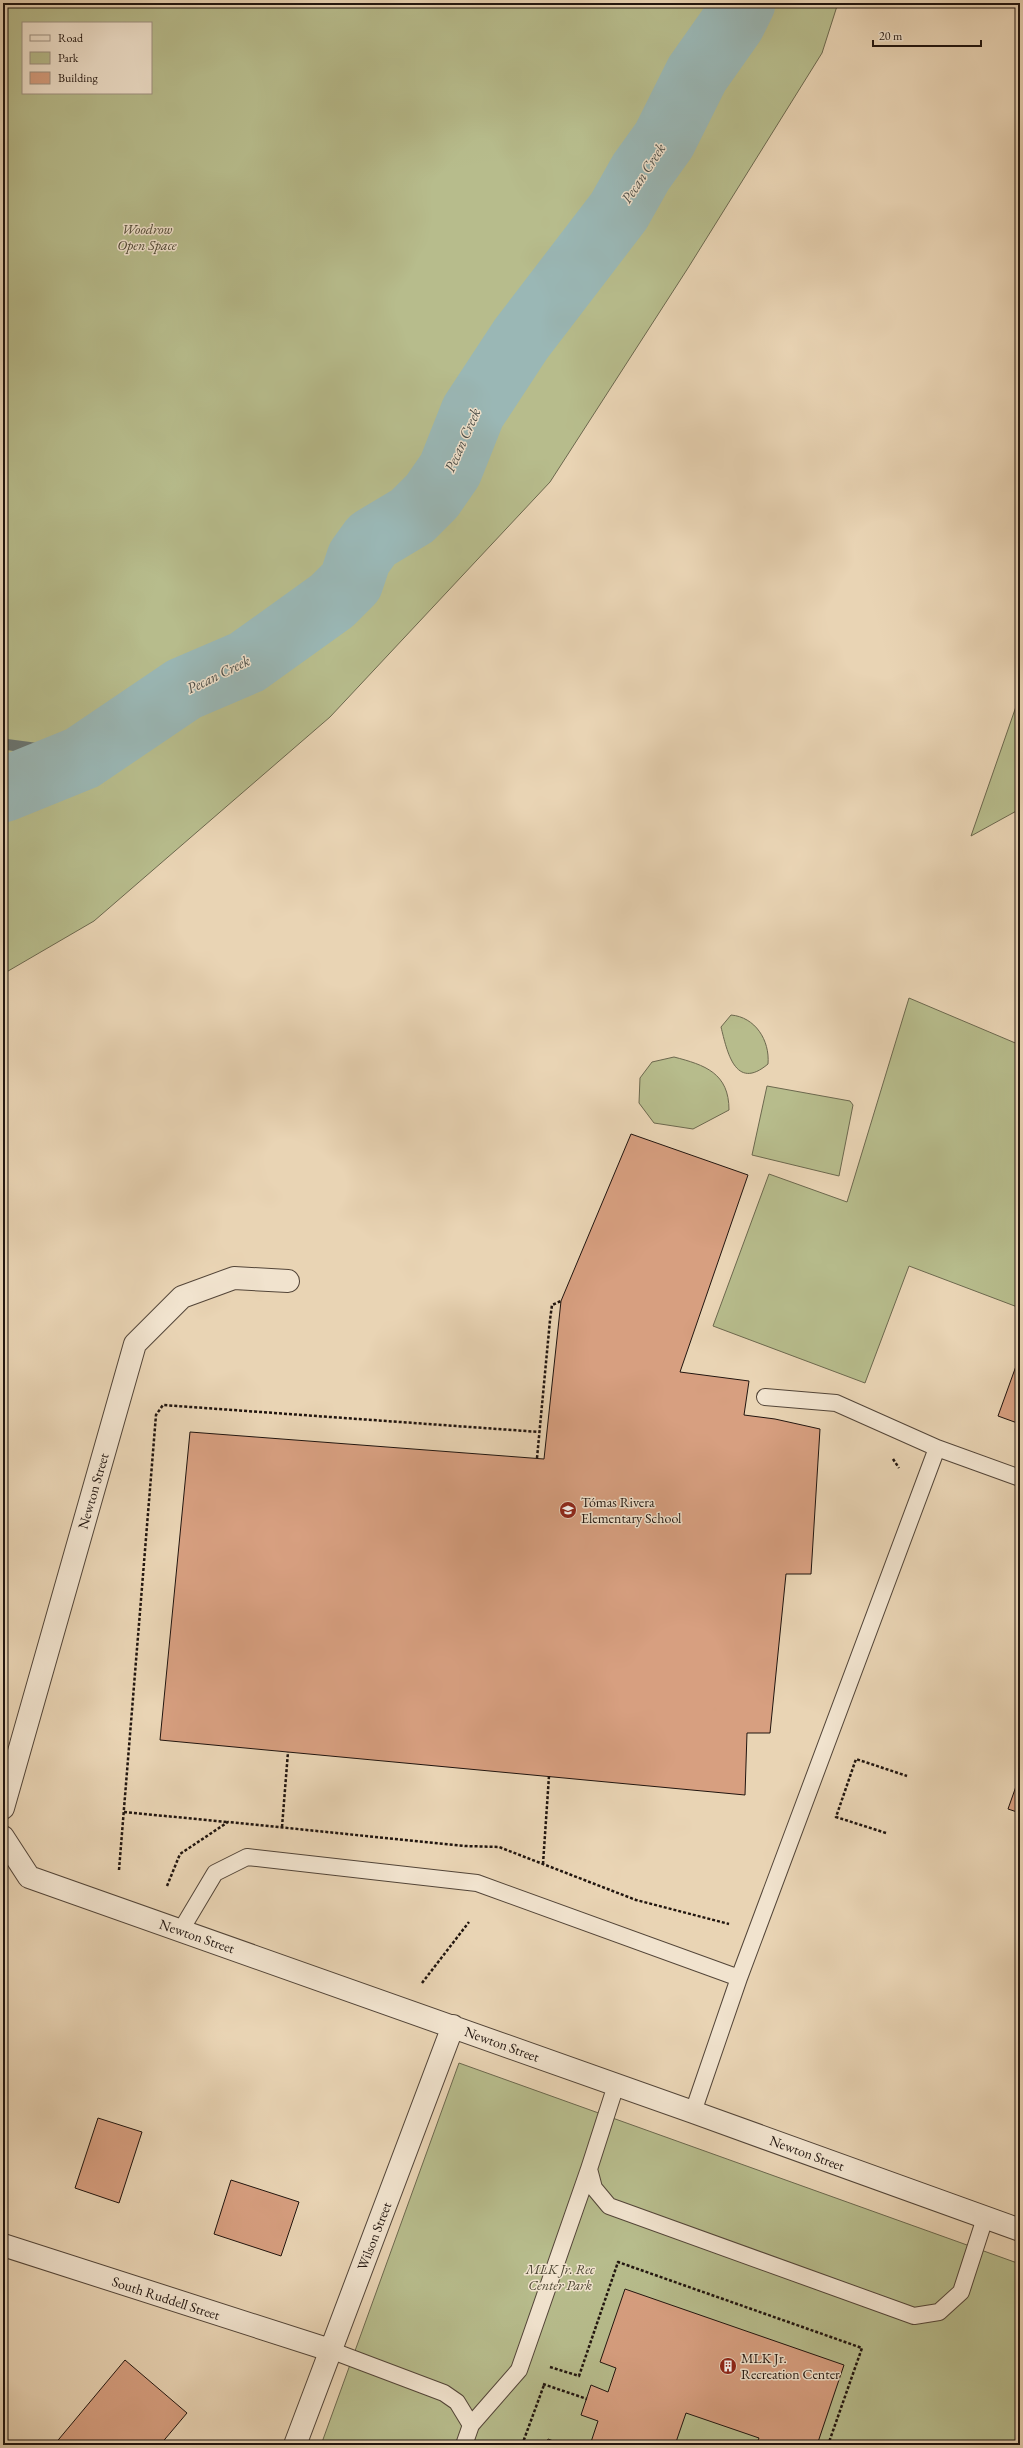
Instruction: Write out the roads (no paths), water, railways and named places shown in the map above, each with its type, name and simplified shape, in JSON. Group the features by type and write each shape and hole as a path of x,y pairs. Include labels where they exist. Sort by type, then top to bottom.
{"street":[{"name":"Newton Street","path":"3,1808 135,1344 182,1297 234,1278 288,1282"},
{"name":"Newton Street","path":"3,1837 29,1877 452,2026 1020,2230"},
{"name":"Wilson Street","path":"295,2445 452,2026"},
{"name":"South Ruddell Street","path":"3,2245 330,2350"}],"lane":[{"path":"765,1397 836,1403 937,1448 1020,1478"},
{"path":"693,2112 739,1978 937,1448"},
{"path":"181,1930 215,1873 247,1858 477,1883 739,1978"},
{"path":"464,2445 471,2425 519,2370 589,2169 616,2085"},
{"path":"589,2169 594,2188 609,2206 914,2316 938,2312 961,2292 986,2218"},
{"path":"330,2350 444,2393 457,2402 471,2425"}],"waterway":[{"name":"Pecan Creek","path":"3,790 82,758 184,689 247,662 332,601 351,582 359,558 372,540 412,516 432,496 450,470 473,412 521,339 619,211 641,172 664,140 697,74 733,23 743,3"},
{"path":"3,744 56,751 82,758"}],"place":[{"name":"Tómas Rivera Elementary School","path":"568,1510"},
{"name":"MLK Jr. Recreation Center","path":"728,2366"}],"park label":[{"name":"Woodrow Open Space","path":"147,238"},
{"name":"MLK Jr. Rec Center Park","path":"560,2278"}]}
